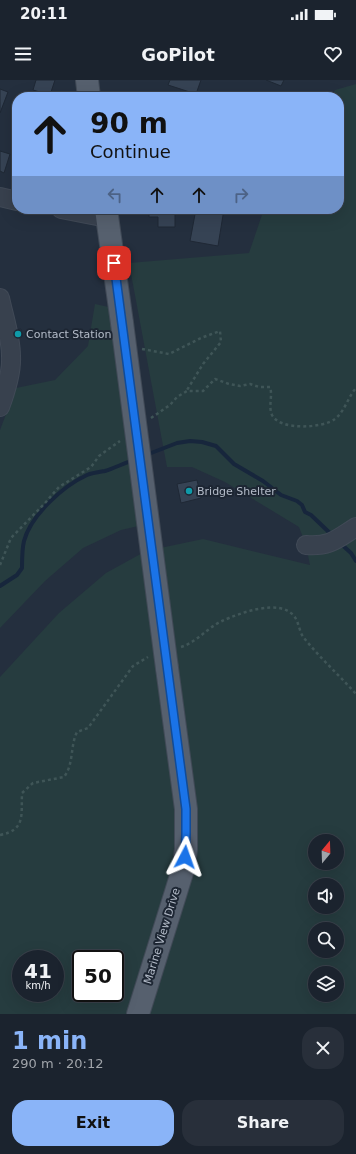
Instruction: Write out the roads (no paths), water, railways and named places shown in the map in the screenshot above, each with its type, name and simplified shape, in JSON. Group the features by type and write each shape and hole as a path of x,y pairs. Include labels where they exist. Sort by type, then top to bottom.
{"main road":[{"path":"87,80 88,92"},
{"name":"Marine View Drive","path":"107,214 115,329 167,668 186,809 186,849 184,866 138,1014"}],"street":[{"path":"0,197 12,200"},
{"path":"0,298 8,333 11,355 8,379 0,407"},
{"path":"306,545 315,546 331,543 356,527"}],"waterway":[{"path":"146,455 177,443 190,441 202,442 216,446 234,464 263,481 281,495 297,501 302,505 305,512 311,515 333,536"},
{"path":"0,586 17,575 22,568 23,544 28,531 33,521 49,502 68,486 87,475 105,471 134,460"},
{"path":"340,543 351,553 356,561"}],"place":[{"name":"Contact Station","path":"18,334"},
{"name":"Bridge Shelter","path":"189,491"}]}
